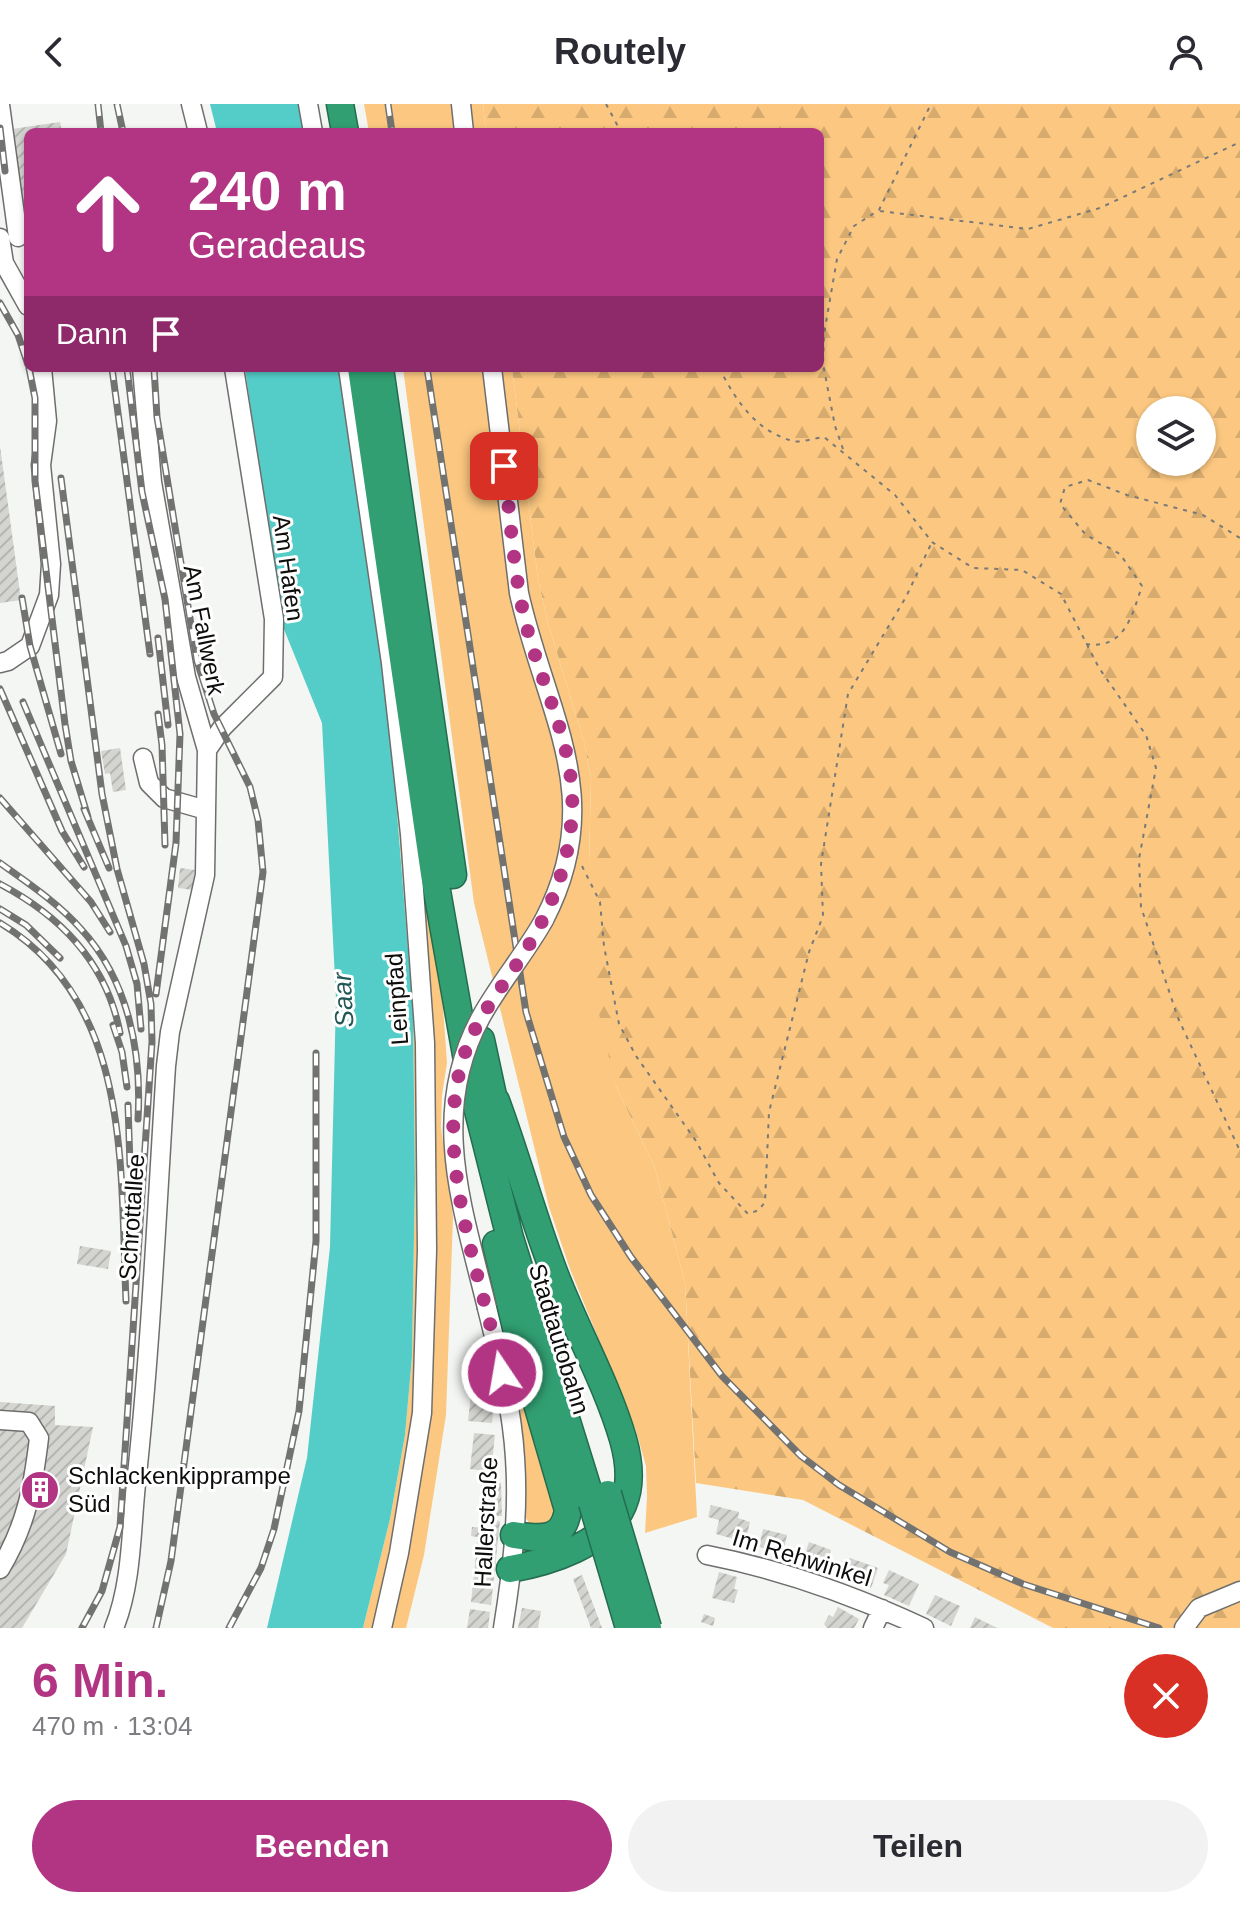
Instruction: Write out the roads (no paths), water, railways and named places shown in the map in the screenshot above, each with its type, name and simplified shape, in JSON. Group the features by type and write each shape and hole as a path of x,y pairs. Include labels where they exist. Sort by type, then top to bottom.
{"highway":[{"path":"322,104 325,128"},
{"path":"340,104 344,128"},
{"path":"362,372 434,874 459,961 482,1086 483,1172 505,1290 568,1510 566,1525 559,1533 547,1537 514,1535"},
{"path":"381,372 452,872 459,961"},
{"name":"Stadtautobahn","path":"459,961 482,1046 482,1086 600,1497 648,1628"},
{"path":"482,1086 623,1439 629,1478 623,1506 613,1522 597,1537 540,1561 510,1569"},
{"path":"600,1497 629,1628"}],"street":[{"path":"191,104 197,128"},
{"path":"308,104 312,128"},
{"path":"461,104 464,128"},
{"path":"0,105 12,238 4,263 24,299"},
{"path":"0,663 30,646 49,595 51,564 41,465 47,421 42,372"},
{"name":"Am Fallwerk","path":"142,372 152,482 186,677 207,750 206,810"},
{"name":"Am Hafen","path":"207,750 222,728 273,677 274,619 235,372"},
{"name":"Leinpfad","path":"349,372 391,663 410,834 425,1043 427,1250 422,1413 399,1553 382,1628"},
{"name":"Hallerstraße","path":"492,372 519,593 527,629 567,754 572,812 568,850 556,893 544,920 482,1016 457,1077 452,1106 452,1144 460,1198 511,1414 516,1458 514,1535 503,1628"},
{"path":"143,758 149,783 164,798 206,810"},
{"name":"Schrottallee","path":"114,1628 120,1614 126,1578 143,1421 166,1066 170,1032 205,875 206,810"},
{"path":"0,1420 29,1422 39,1438 28,1510 15,1545 0,1569"},
{"name":"Im Rehwinkel","path":"707,1555 757,1565 807,1580 924,1628"},
{"path":"1184,1628 1199,1608 1240,1591"},
{"name":"Im Rehwinkel","path":"873,1628 882,1609"}],"water":[{"path":"210,104 302,104 306,128 216,128"},
{"name":"Saar","path":"246,372 342,372 388,700 413,1012 415,1179 412,1357 405,1435 390,1519 363,1628 267,1628 307,1458 330,1247 336,999 322,723 279,617"}],"railway":[{"path":"98,104 101,128"},
{"path":"117,104 122,128"},
{"path":"388,104 391,128"},
{"path":"0,128 5,171"},
{"path":"0,303 24,353"},
{"path":"30,372 35,398 35,481 65,724 71,761 88,817"},
{"path":"113,372 150,654"},
{"path":"127,372 142,492 165,599 180,734 176,843 156,994"},
{"path":"154,372 157,417 197,661 214,714 250,787 258,820 263,872 171,1561 156,1628"},
{"path":"428,372 526,1012 564,1137 591,1195 631,1257 722,1376 801,1456 839,1485 950,1552 1023,1584 1159,1628"},
{"path":"61,478 102,794 117,869 144,964 151,1004 152,1042 120,1527 102,1591 82,1628"},
{"path":"22,598 30,646 61,754"},
{"path":"158,638 168,725"},
{"path":"0,689 62,831 84,867"},
{"path":"23,702 126,946 137,984 141,1029"},
{"path":"158,714 165,845"},
{"path":"0,798 91,902 110,932"},
{"path":"84,809 109,868"},
{"path":"0,863 72,920 97,949 110,971 121,994 134,1042 138,1119"},
{"path":"0,884 43,911 78,945 104,985 120,1033"},
{"path":"0,909 26,925 60,958"},
{"path":"0,923 43,956 75,996 96,1042 110,1091 118,1143 126,1301"},
{"path":"113,1025 122,1052 127,1087"},
{"path":"229,1628 261,1568 274,1529 299,1411 316,1241 316,1053"},
{"path":"128,1105 130,1165"}],"place":[{"name":"Schlackenkipprampe Süd","path":"40,1490"}]}
